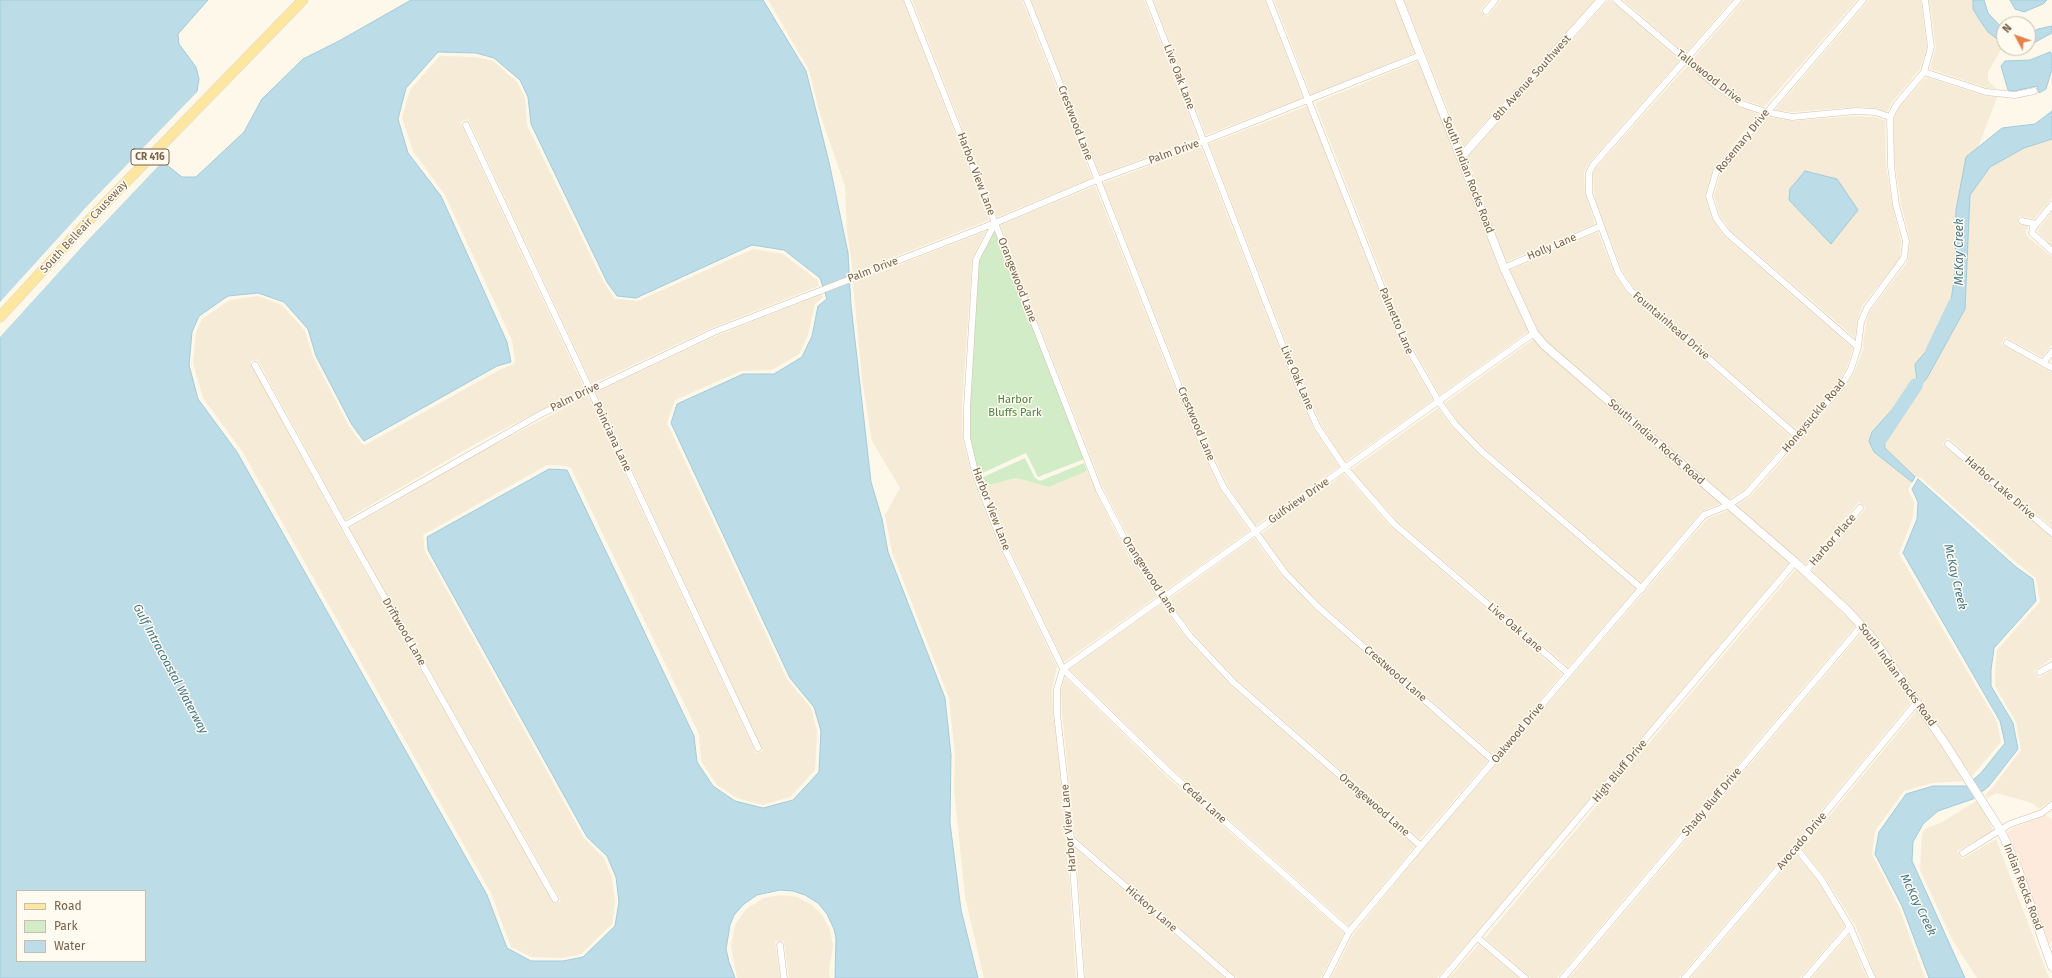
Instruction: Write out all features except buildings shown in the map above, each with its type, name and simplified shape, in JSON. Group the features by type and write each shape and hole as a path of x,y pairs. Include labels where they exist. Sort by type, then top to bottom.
{"main road":[{"name":"South Belleair Causeway","path":"0,317 96,213 303,0"}],"street":[{"name":"Harbor View Lane","path":"907,0 995,223 976,260 967,407 967,438 976,476 1001,541 1062,669 1057,689 1057,714 1071,839 1081,978"},
{"name":"Crestwood Lane","path":"1027,0 1197,432 1224,488 1285,574 1318,607 1494,761"},
{"name":"Live Oak Lane","path":"1149,0 1298,385 1318,428 1344,468 1394,524 1568,673"},
{"name":"Palmetto Lane","path":"1269,0 1400,334 1439,402 1455,424 1480,450 1642,589"},
{"name":"South Indian Rocks Road","path":"1400,0 1462,156 1504,268 1534,333 1544,345 1796,562 1848,611 1875,641 1970,780 2002,831"},
{"path":"1486,11 1495,0"},
{"name":"8th Avenue Southwest","path":"1462,156 1602,0"},
{"name":"Tallowood Drive","path":"1616,0 1718,87 1742,104 1766,112 1792,117 1856,111 1875,112 1890,117"},
{"name":"Fountainhead Drive","path":"1738,0 1591,169 1589,173 1589,193 1618,272 1630,290 1798,437"},
{"name":"Rosemary Drive","path":"1858,347 1727,233 1716,218 1711,207 1709,196 1716,172 1863,0"},
{"path":"1890,117 1897,104 1924,72 1931,47 1925,0"},
{"name":"Palm Drive","path":"344,526 477,448 590,390 714,332 995,223 1098,180 1204,141 1421,55"},
{"path":"1924,72 1986,92 2015,95 2034,91"},
{"name":"Honeysuckle Road","path":"1729,505 1747,493 1798,437 1840,387 1851,369 1858,347 1866,308 1904,258 1906,241 1896,205 1891,166 1890,117"},
{"name":"Poinciana Lane","path":"466,125 758,748"},
{"path":"2052,205 2036,224 2032,232 2052,251"},
{"path":"2022,221 2036,224"},
{"name":"Orangewood Lane","path":"995,223 1099,490 1133,555 1162,598 1190,636 1233,682 1421,846"},
{"name":"Holly Lane","path":"1504,268 1601,226"},
{"name":"Gulfview Drive","path":"1062,669 1534,333"},
{"path":"2007,343 2052,368"},
{"path":"2043,363 2052,352"},
{"name":"Driftwood Lane","path":"255,365 344,526 555,899"},
{"name":"Harbor Lake Drive","path":"1948,444 2052,533"},
{"name":"Oakwood Drive","path":"1326,978 1349,932 1568,673 1642,589 1704,515 1729,505"},
{"name":"Harbor Place","path":"1805,572 1860,508"},
{"name":"High Bluff Drive","path":"1443,978 1796,562"},
{"name":"Shady Bluff Drive","path":"1563,978 1862,626"},
{"path":"2040,672 2052,665"},
{"name":"Cedar Lane","path":"1062,669 1168,772 1349,932"},
{"name":"Avocado Drive","path":"1685,978 1796,848 1917,702"},
{"path":"1963,853 2002,831 2010,824 2042,813 2052,806"},
{"name":"Indian Rocks Road","path":"2002,831 2050,949 2052,967"},
{"name":"Hickory Lane","path":"1071,839 1231,978"},
{"path":"1796,848 1821,879 1850,927 1872,978"},
{"path":"1806,978 1850,927"},
{"path":"1478,938 1525,978"},
{"path":"780,945 784,978"}],"shaded area":[{"path":"768,0 903,0 989,220 853,273 847,231 845,186 820,114 809,70"},
{"path":"912,0 1022,0 1092,178 997,217"},
{"path":"1031,0 1144,0 1198,138 1100,175"},
{"path":"1153,0 1265,0 1303,98 1206,135"},
{"path":"1274,0 1395,0 1415,53 1311,95"},
{"path":"1404,0 1489,0 1480,11 1487,17 1501,0 1595,0 1463,147"},
{"path":"1608,0 1610,0 1680,60 1589,163 1584,173 1585,192 1595,224 1506,262 1467,157"},
{"path":"1623,0 1732,0 1685,54"},
{"path":"1744,0 1857,0 1764,107 1744,100 1692,60"},
{"path":"1869,0 1921,0 1927,47 1920,69 1893,101 1887,112 1874,108 1856,107 1792,112 1775,110"},
{"path":"1929,0 1973,0 1973,9 1979,19 1988,32 1996,38 1997,56 1988,72 1988,80 1996,89 1987,88 1930,69 1936,47"},
{"path":"440,56 476,57 493,61 517,82 525,98 527,125 604,283 615,299 638,301 753,249 783,254 817,280 819,286 712,328 592,384 468,119 460,122 584,388 475,444 345,520 257,359 250,362 338,524 554,904 561,901 349,528 480,452 588,396 756,753 763,751 596,392 716,336 822,294 823,298 815,304 808,335 799,354 772,370 741,371 675,400 667,423 787,679 811,708 817,731 815,770 790,797 763,805 737,798 717,785 701,761 699,734 571,468 566,466 547,465 423,535 425,551 584,838 604,858 612,878 615,902 612,924 581,954 563,958 532,957 511,947 491,893 242,451 203,398 193,363 196,332 202,319 230,300 258,296 282,305 305,331 313,357 349,426 361,443 365,445 499,370 514,364 515,360 512,340 445,195 413,151 402,118 410,90"},
{"path":"1418,61 1458,158 1498,266 1529,331 1440,395 1404,332 1315,103"},
{"path":"1687,66 1740,107 1759,114 1713,169 1705,196 1713,220 1724,236 1853,348 1847,367 1837,385 1797,431 1633,287 1622,270 1596,202 1593,174 1596,168"},
{"path":"1926,77 1985,96 1997,97 1978,148 1966,157 1955,274 1947,327 1915,364 1917,382 1904,394 1874,452 1912,482 1908,489 1914,503 1913,517 1899,554 1997,722 2001,742 1972,776 1878,639 1851,608 1811,572 1866,508 1859,502 1805,565 1736,506 1751,496 1844,390 1855,371 1864,347 1866,323 1870,311 1908,261 1910,240 1901,204 1895,165 1893,146 1894,118 1900,106"},
{"path":"1307,106 1396,335 1433,400 1345,462 1322,426 1302,383 1209,144"},
{"path":"1856,116 1874,117 1885,120 1886,165 1892,205 1901,241 1900,257 1896,264 1862,306 1857,321 1855,338 1730,230 1720,216 1714,196 1720,175 1768,117 1793,121"},
{"path":"2052,139 2052,198 2034,219 2019,216 2018,224 2028,226 2026,232 2027,236 2052,257 2052,345 2042,357 2005,337 2001,344 2052,373 2052,527 1948,438 1942,444 2052,538 2052,658 2034,671 2039,678 2052,670 2052,800 2039,809 2032,803 1997,793 1987,798 1985,795 2021,750 2016,722 1995,686 1995,670 1997,650 2040,602 2036,578 2018,564 1920,477 1915,477 1903,467 1885,448 1884,434 1897,411 1927,378 1965,309 1970,195 1989,167 2024,148"},
{"path":"1201,147 1294,386 1314,429 1339,467 1255,526 1228,486 1201,430 1103,183"},
{"path":"1095,186 1193,433 1220,489 1249,531 1163,592 1137,553 1103,488 1000,225"},
{"path":"2052,212 2052,246 2037,231"},
{"path":"986,231 972,260 962,407 963,439 972,477 997,542 1057,667 1052,689 1053,713 1067,837 1065,839 1067,841 1076,978 984,978 965,897 954,789 955,755 949,698 892,552 885,515 900,488 872,441 862,379 853,283"},
{"path":"1598,232 1614,273 1627,293 1791,437 1744,490 1729,499 1547,342 1538,331 1510,270"},
{"path":"1534,339 1541,348 1721,503 1701,512 1641,583 1483,447 1458,422 1445,403"},
{"path":"1438,408 1452,427 1477,453 1636,589 1568,667 1397,521 1351,470"},
{"path":"1087,471 1111,523 1129,557 1156,597 1064,662 1005,539 985,486 1016,478 1049,487"},
{"path":"1344,474 1391,527 1562,674 1494,755 1321,604 1288,571 1261,534"},
{"path":"1729,510 1789,563 1475,935 1437,978 1331,978 1353,935 1424,848 1707,519"},
{"path":"1254,538 1282,576 1315,610 1488,761 1420,839 1236,679 1194,634 1168,600"},
{"path":"1796,569 1856,625 1557,978 1531,978 1485,938"},
{"path":"1161,604 1187,639 1230,685 1415,846 1349,926 1171,768 1069,669"},
{"path":"1862,632 1911,702 1793,845 1679,978 1569,978"},
{"path":"1065,677 1165,775 1344,933 1321,978 1237,978 1075,837 1062,714 1061,691"},
{"path":"1917,710 1965,781 1932,783 1904,791 1875,831 1872,854 1899,907 1925,978 1876,978 1856,927 1825,877 1802,849"},
{"path":"1978,800 1986,812 1993,831 1957,851 1962,859 1996,839 2049,978 1977,978 1953,941 1920,870 1922,834 1925,829 1942,822"},
{"path":"2046,815 2052,820 2052,941 2049,944 2022,868 2007,833 2013,828"},
{"path":"1076,849 1225,978 1085,978"},
{"path":"1796,855 1818,881 1845,926 1800,978 1691,978"},
{"path":"780,895 797,897 812,905 823,916 830,930 833,946 829,971 830,978 789,978 784,941 775,941 780,978 737,978 731,946 735,925 746,909 764,898"},
{"path":"1849,935 1867,978 1812,978"},
{"path":"1479,944 1519,978 1449,978"}],"green space":[{"name":"Harbor Bluffs Park","path":"995,223 1087,458 1038,477 1026,453 976,476 967,438 976,260"},
{"path":"1025,458 1035,478 1040,481 1084,463 1087,471 1049,487 1016,478 985,486 981,478"}],"water":[{"name":"Gulf Intracoastal Waterway","path":"0,0 208,0 178,34 179,44 196,67 199,79 196,98 158,151 163,162 182,177 196,177 244,132 262,99 303,59 339,41 411,0 763,0 806,71 829,162 848,253 851,305 871,482 882,519 888,552 945,698 951,755 950,823 961,910 978,978 835,978 836,938 834,929 827,914 818,903 805,895 793,891 780,890 757,895 744,904 734,915 730,925 726,949 735,978 0,978","holes":["438,52 476,53 494,58 520,80 528,97 531,124 607,282 617,296 636,298 752,245 784,250 820,278 827,299 818,306 812,336 802,357 774,374 743,374 677,404 671,423 790,678 814,707 821,731 819,772 793,800 763,808 735,801 713,786 697,762 694,736 567,470 549,469 427,537 428,550 587,837 607,856 616,877 619,902 615,926 583,957 563,961 531,961 507,948 487,895 237,452 198,399 189,365 192,332 199,316 228,296 258,293 284,302 308,329 316,356 352,425 364,441 497,366 511,362 507,342 441,196 408,153 398,119 406,88"]},
{"path":"1973,0 1984,0 1988,13 1996,22 1996,38 1988,32 1973,9"},
{"path":"2010,0 2047,0 2043,4 2024,12 2015,9"},
{"path":"2052,26 2052,33 2036,42 2036,30"},
{"path":"2050,52 2052,55 2052,69 2046,89 2039,93 2037,86 2014,91 2008,90 2001,66 2005,61 2030,60"},
{"path":"2052,111 2052,139 2024,148 1990,167 1970,195 1965,309 1927,378 1897,411 1884,434 1885,448 1915,477 1912,482 1874,452 1869,441 1872,432 1917,382 1915,364 1947,327 1955,274 1956,210 1966,157 2002,128 2035,124"},
{"path":"1805,171 1837,179 1858,210 1831,244 1789,200 1790,189"},
{"path":"1918,479 2016,567 2033,579 2036,601 1994,648 1991,670 1991,686 2013,723 2018,749 1989,786 1973,799 1938,811 1923,824 1913,842 1912,861 1965,978 1929,978 1902,906 1875,854 1879,832 1906,794 1933,786 1966,786 1981,773 2005,743 2000,721 1903,553 1917,519 1918,502 1912,489"}],"pier":[{"path":"199,90 198,99 160,151 164,160 88,240 0,337 0,302 89,204"}],"waterway":[{"name":"McKay Creek","path":"1932,352 1955,304"},
{"name":"McKay Creek","path":"1881,438 1916,385"}]}
